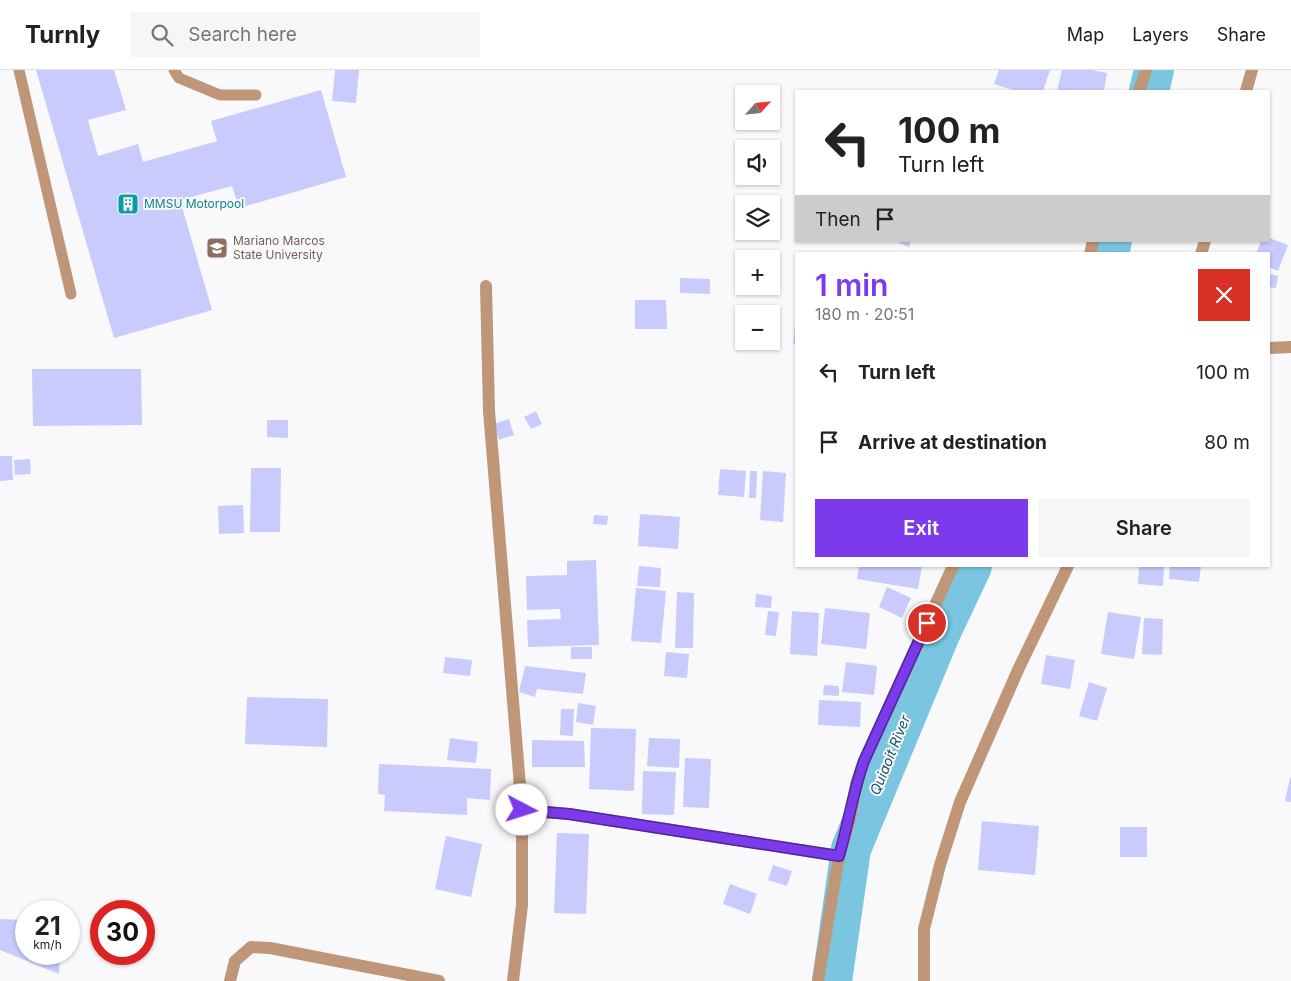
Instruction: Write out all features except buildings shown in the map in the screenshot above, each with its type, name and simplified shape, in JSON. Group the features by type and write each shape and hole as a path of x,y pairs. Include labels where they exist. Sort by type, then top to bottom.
{"street":[{"path":"1139,90 1146,70"},
{"path":"1246,90 1252,70"},
{"path":"486,286 490,411 522,810 522,905 513,981"},
{"path":"1270,348 1291,347"},
{"path":"818,981 839,856 850,818 856,784 864,761 953,567"},
{"path":"924,981 924,929 940,865 960,802 1018,670 1068,567"},
{"path":"522,810 569,814 839,856"},
{"path":"230,981 235,961 251,948 270,948 439,981"}],"lane":[{"path":"18,70 71,294"},
{"path":"174,70 179,78 220,95 256,95"}],"waterway":[{"name":"Quiaoit River","path":"1149,90 1154,70"},
{"name":"Quiaoit River","path":"1109,252 1112,242"},
{"name":"Quiaoit River","path":"832,981 851,849 940,634 972,567"}],"place":[{"name":"MMSU Motorpool","path":"128,204"},
{"name":"Mariano Marcos State University","path":"217,248"}],"route":[{"path":"522,810 569,814 839,856 850,818 856,784 864,761 927,623"}]}
